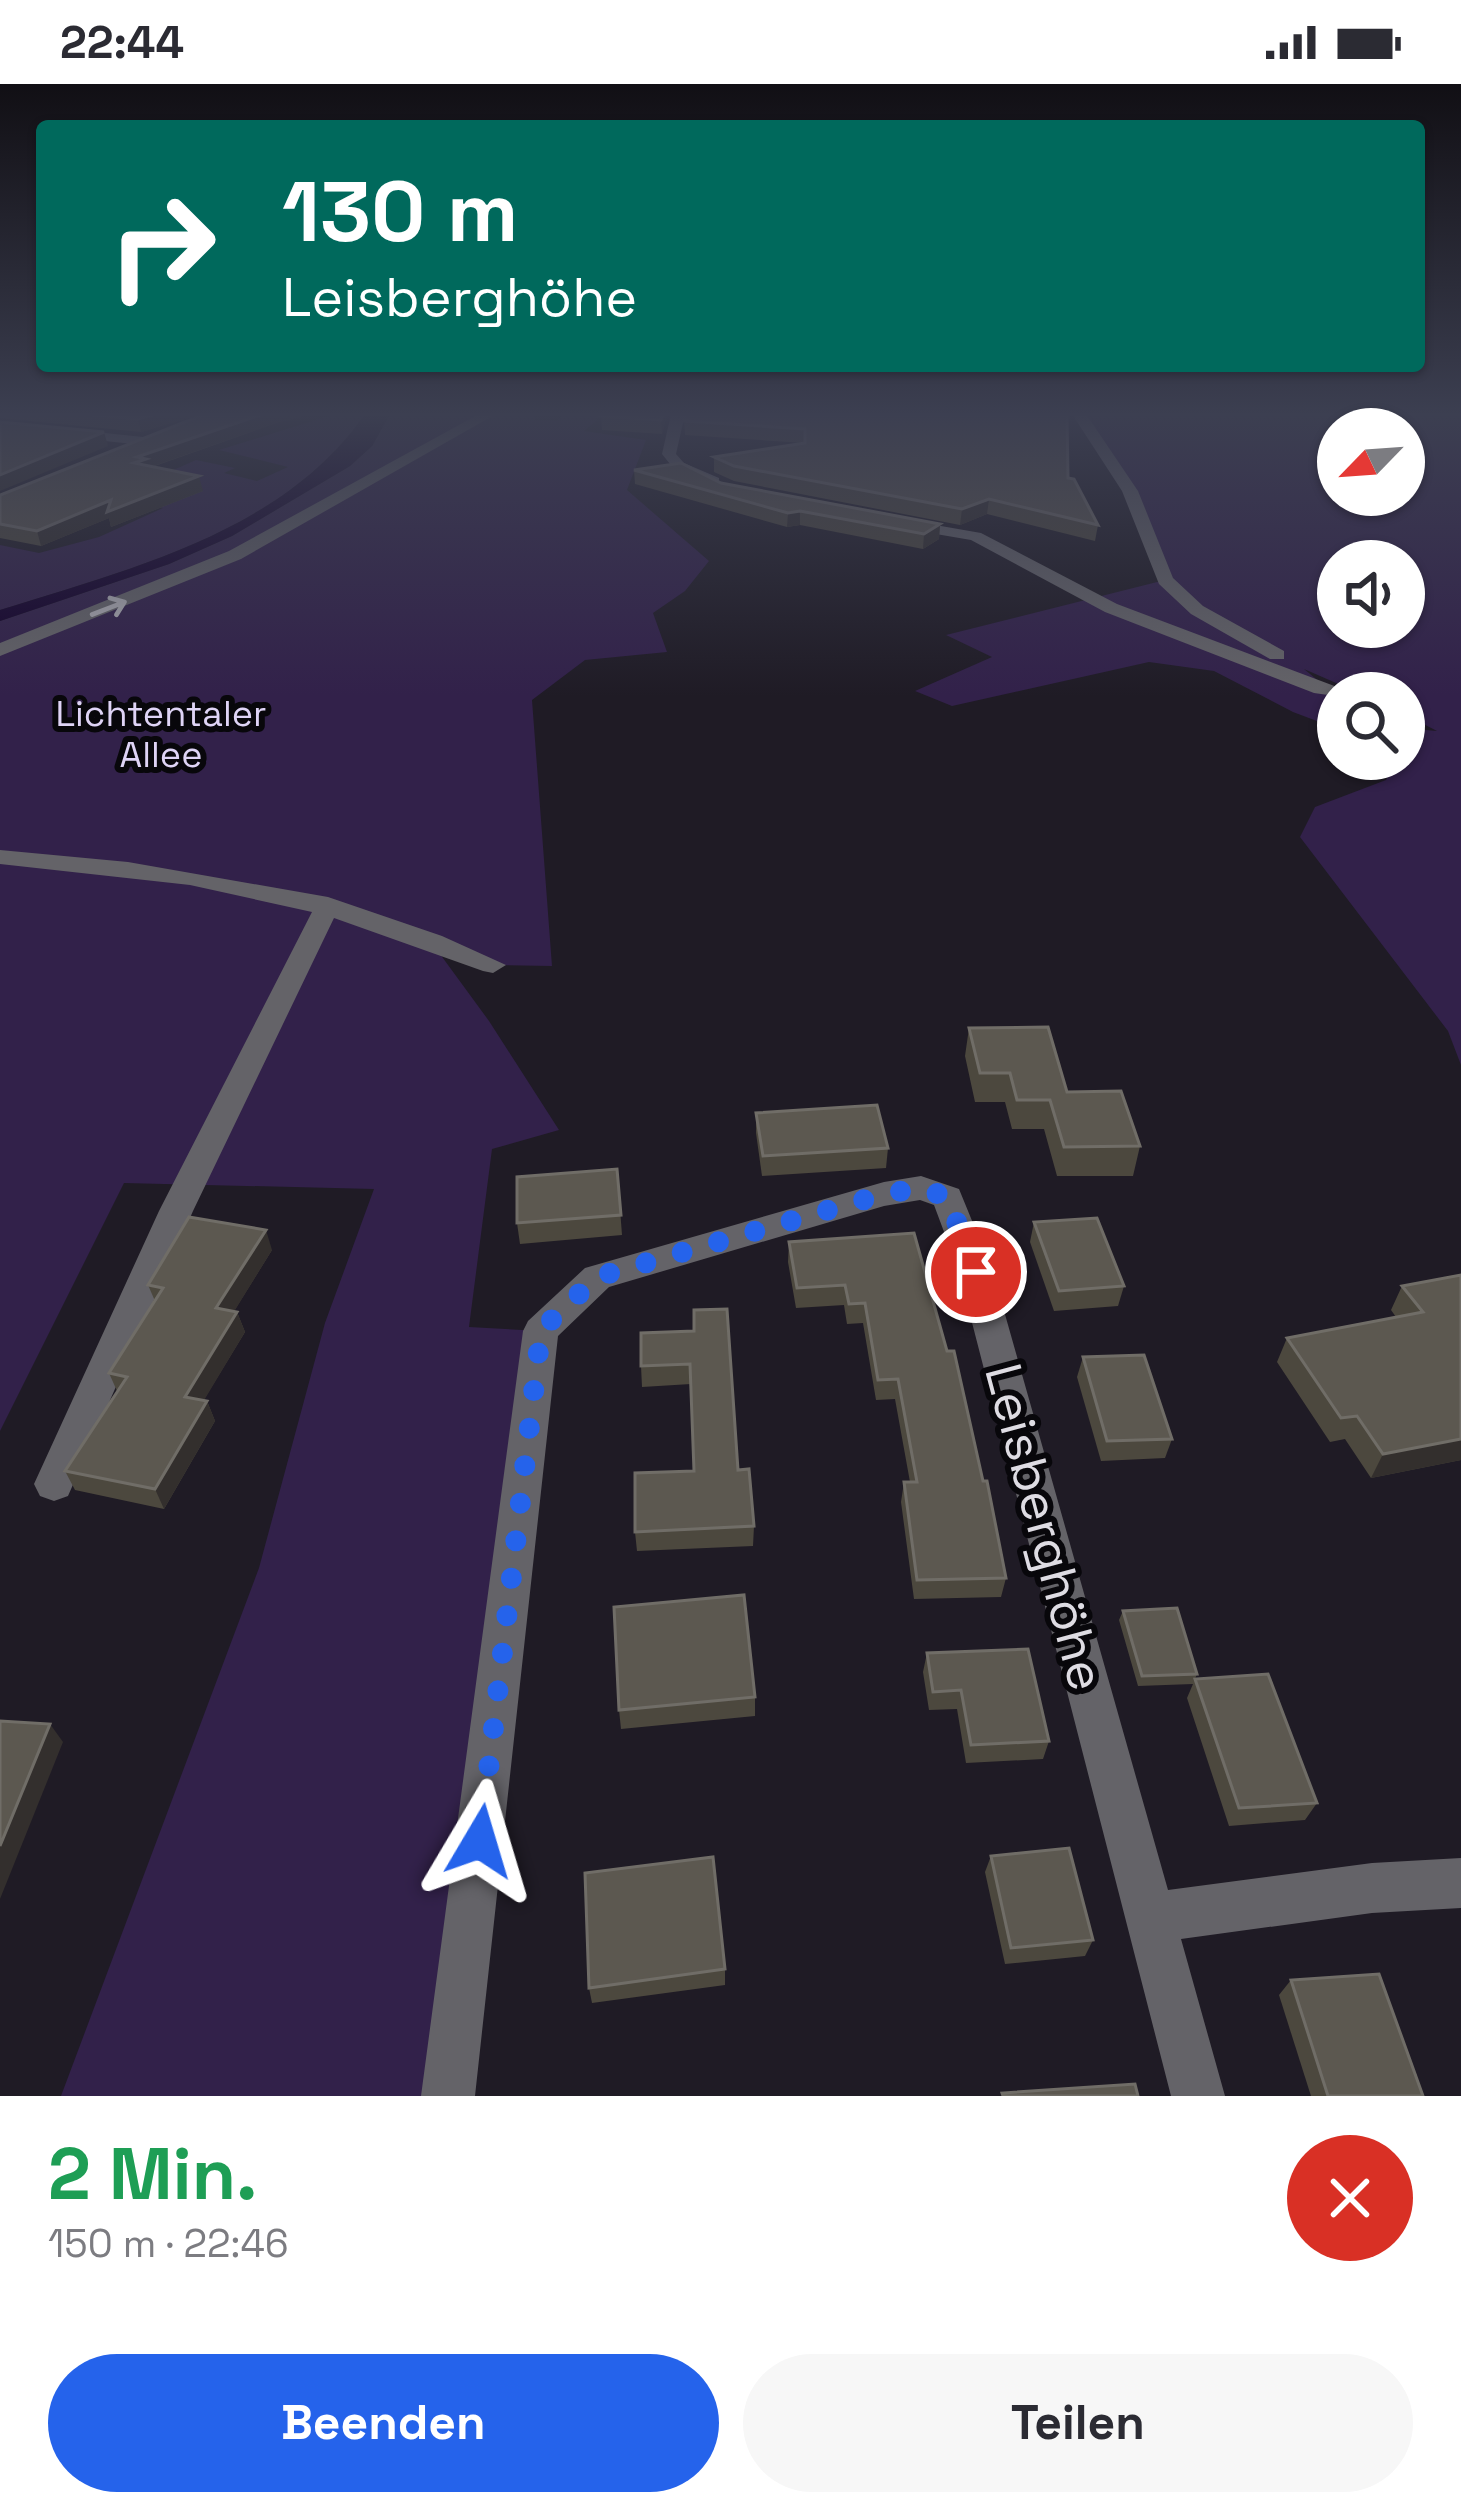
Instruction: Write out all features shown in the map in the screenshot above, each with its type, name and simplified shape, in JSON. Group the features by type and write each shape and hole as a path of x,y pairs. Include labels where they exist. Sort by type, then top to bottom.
{"street":[{"path":"0,650 235,555 320,508"},
{"path":"876,520 975,536 1111,608 1335,691 1334,685 1197,610 1165,580 1137,508"},
{"path":"0,857 79,862 235,883 328,905 428,937 494,965"},
{"path":"54,1484 176,1211 328,905"},
{"name":"Leisberghöhe","path":"448,2096 541,1330 597,1277 884,1194 921,1188 952,1191 1198,2096"},
{"path":"1150,1918 1372,1888 1461,1883"}],"green space":[{"path":"163,508 262,508 151,561 0,610 0,545 39,553 99,537"},
{"name":"Lichtentaler Allee","path":"279,508 648,508 709,561 685,591 653,613 667,652 585,660 532,700 552,966 493,965 429,939 559,1130 492,1149 469,1327 541,1331 448,2096 61,2096 259,1568 325,1323 374,1189 124,1183 0,1431 0,621 169,564"},
{"path":"1132,508 1317,508 1317,516 1425,516 1425,508 1461,508 1461,1065 1448,1031 1300,837 1315,807 1386,780 1425,780 1425,730 1437,731 1425,725 1425,672 1317,675 1304,669 1317,680 1317,721 1214,671 1149,662 952,706 915,691 992,657 946,635 1165,580 1155,549"}],"shaded area":[{"path":"262,508 279,508 169,564 0,621 0,610 151,561"}],"building":[{"path":"0,508 92,508 37,531 0,524"},
{"path":"770,508 854,508 940,524 924,534 800,511"},
{"path":"1026,508 1089,508 1098,525"},
{"path":"1048,1027 1067,1092 1121,1091 1140,1146 1064,1147 1050,1100 1017,1100 1010,1073 980,1073 969,1028"},
{"path":"877,1105 888,1148 763,1156 756,1113"},
{"path":"617,1169 621,1215 517,1223 517,1177"},
{"path":"189,1217 266,1230 216,1308 237,1312 185,1397 207,1401 155,1489 65,1471 127,1377 109,1373 163,1288 148,1285"},
{"path":"1097,1218 1124,1286 1059,1291 1034,1222"},
{"path":"914,1233 947,1351 954,1351 1006,1578 917,1580 904,1482 917,1482 898,1379 878,1380 865,1303 849,1304 845,1285 797,1288 789,1242"},
{"path":"1461,1275 1461,1439 1383,1454 1357,1416 1341,1418 1287,1338 1423,1312 1402,1286"},
{"path":"727,1309 738,1470 749,1469 754,1526 635,1532 635,1473 694,1471 690,1364 641,1366 641,1333 694,1331 694,1310"},
{"path":"1144,1355 1172,1439 1107,1441 1083,1357"},
{"path":"744,1595 755,1697 619,1710 614,1607"},
{"path":"1177,1608 1197,1674 1142,1676 1123,1611"},
{"path":"1028,1649 1049,1741 971,1745 961,1690 933,1692 927,1653"},
{"path":"1268,1674 1317,1803 1239,1808 1195,1679"},
{"path":"0,1721 50,1724 0,1846"},
{"path":"1069,1848 1093,1940 1011,1948 991,1856"},
{"path":"713,1857 725,1969 589,1988 585,1873"},
{"path":"1379,1974 1423,2096 1328,2096 1291,1980"},
{"path":"1135,2084 1138,2096 1002,2093"}],"route":[{"path":"480,1841 541,1330 597,1277 884,1194 921,1188 947,1197 976,1272"}]}
